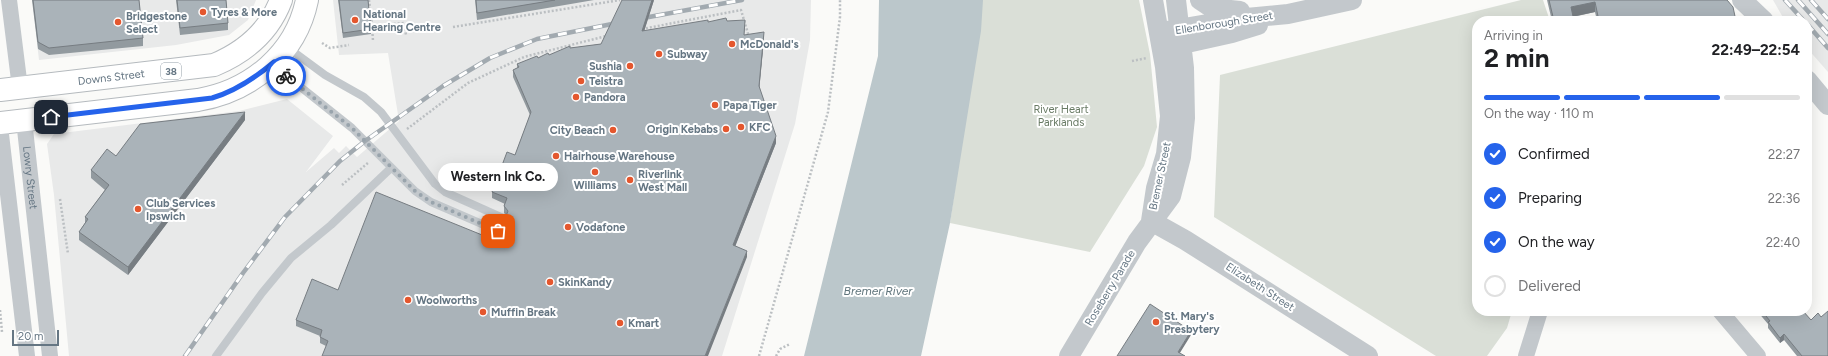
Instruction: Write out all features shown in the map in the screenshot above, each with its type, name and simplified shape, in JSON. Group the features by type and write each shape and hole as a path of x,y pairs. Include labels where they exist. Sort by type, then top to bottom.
{"main road":[{"name":"38","path":"262,34 272,20 281,0"},
{"path":"0,123 212,98 228,93 254,79 280,55 298,28 307,0"},
{"name":"Downs Street","path":"10,89 205,67 234,56 262,34"},
{"path":"262,34 280,55"},
{"name":"Lowry Street","path":"10,89 24,120"}],"street":[{"name":"Lowry Street","path":"9,0 10,89"},
{"name":"Bremer Street","path":"1153,0 1167,42"},
{"name":"Bremer Street","path":"1151,221 1156,188 1166,154 1169,133 1167,42 1176,0"},
{"name":"Ellenborough Street","path":"1200,0 1212,8 1222,10 1288,14"},
{"name":"Ellenborough Street","path":"1167,42 1232,33 1288,14 1352,0"},
{"path":"1742,0 1759,16"},
{"path":"1760,0 1767,16"},
{"path":"1812,86 1828,105"},
{"name":"Lowry Street","path":"24,120 50,356"},
{"name":"Lowry Street","path":"0,126 27,356"},
{"name":"Roseberry Parade","path":"1069,356 1151,221"},
{"name":"Elizabeth Street","path":"1151,221 1185,240 1368,356"},
{"path":"1526,356 1538,316"},
{"path":"1724,316 1758,356"}],"lane":[{"path":"280,55 283,73 352,128 415,191 431,202 498,231"},
{"path":"280,55 325,75 364,97 382,112 435,184 445,192 502,218"},
{"path":"216,356 262,293 291,258 331,226 391,168"}],"path":[{"path":"369,0 373,41"},
{"path":"453,27 620,0"},
{"path":"759,356 828,112 840,17 840,0"},
{"path":"640,29 741,10 750,41"},
{"path":"372,26 404,23 406,35"},
{"path":"406,129 468,83 524,58 609,36"},
{"path":"1132,61 1167,42"},
{"path":"322,43 330,48 349,45"},
{"path":"342,185 369,162"},
{"path":"60,199 68,254"},
{"path":"0,310 2,332"},
{"path":"776,356 780,349 790,344"}],"shaded area":[{"path":"32,0 256,0 248,20 229,35 176,45 39,60"},
{"path":"333,0 811,0 810,40 795,124 722,356 69,356 54,195 47,144 54,134 239,111 287,99 333,136 306,172 334,148 339,153 346,146 357,157 399,121 388,53 339,55"},
{"path":"1773,0 1828,0 1828,72 1812,54 1812,16 1782,16"}],"green space":[{"name":"River Heart Parklands","path":"982,0 1139,0 1150,54 1157,127 1144,166 1090,252 950,223"},
{"path":"1521,0 1543,0 1548,16 1472,16 1472,316 1511,316 1507,328 1487,356 1436,356 1214,217 1220,75"}],"water":[{"name":"Bremer River","path":"879,0 983,0 981,31 950,223 921,356 804,356 878,56"}],"building":[{"path":"33,0 139,0 143,38 49,48 38,42"},
{"path":"177,0 226,0 228,23 180,28"},
{"path":"339,0 368,0 371,29 343,33"},
{"path":"476,0 555,0 477,13"},
{"name":"Riverlink West Mall","path":"622,0 652,0 642,31 726,18 727,21 745,20 744,35 764,32 759,86 776,136 733,245 747,251 705,356 322,356 328,341 320,337 322,330 296,320 312,279 338,290 376,192 492,239 496,229 501,229 503,226 503,221 500,219 501,216 506,216 508,211 504,206 507,198 492,192 507,152 515,155 531,112 513,70 519,67 517,64 537,56 538,58 548,53 549,55 570,46 570,48 601,44"},
{"path":"1549,0 1727,0 1733,7 1735,16 1598,16 1595,2 1571,7 1573,16 1553,16"},
{"name":"Club Services Ipswich","path":"245,112 128,267 79,232 88,219 85,217 109,185 91,170 107,149 116,156 140,124"},
{"name":"St. Mary's Presbytery","path":"1150,304 1191,331 1178,352 1185,356 1117,356"},
{"path":"1828,311 1828,356 1802,356 1784,334 1780,338 1768,322 1770,321 1766,316 1807,316 1811,320 1818,313 1821,317"}],"railway":[{"path":"638,19 742,0"},
{"path":"1785,0 1799,16"},
{"path":"1798,0 1828,34"},
{"path":"1811,0 1828,19"},
{"path":"185,356 243,273 285,217 340,161 365,141 443,86 490,58 537,39 622,22"},
{"path":"1812,30 1828,48"}],"way so far":[{"path":"286,76 352,128 415,191 431,202 498,231"}],"place":[{"name":"Tyres & More","path":"203,12"},
{"name":"National Hearing Centre","path":"355,20"},
{"name":"Bridgestone Select","path":"118,22"},
{"name":"McDonald's","path":"732,44"},
{"name":"Subway","path":"659,54"},
{"name":"Sushia","path":"630,66"},
{"name":"Telstra","path":"581,81"},
{"name":"Pandora","path":"576,97"},
{"name":"Papa Tiger","path":"715,105"},
{"name":"KFC","path":"741,127"},
{"name":"Origin Kebabs","path":"726,129"},
{"name":"City Beach","path":"613,130"},
{"name":"Hairhouse Warehouse","path":"556,156"},
{"name":"Williams","path":"595,172"},
{"name":"Riverlink West Mall","path":"630,180"},
{"name":"Club Services Ipswich","path":"138,209"},
{"name":"Vodafone","path":"568,227"},
{"name":"Western Ink Co.","path":"498,231"},
{"name":"SkinKandy","path":"550,282"},
{"name":"Woolworths","path":"408,300"},
{"name":"Muffin Break","path":"483,312"},
{"name":"St. Mary's Presbytery","path":"1156,322"},
{"name":"Kmart","path":"620,323"}],"route":[{"path":"51,117 212,98 228,93 242,86 261,74 274,62 279,70 286,76"}]}
